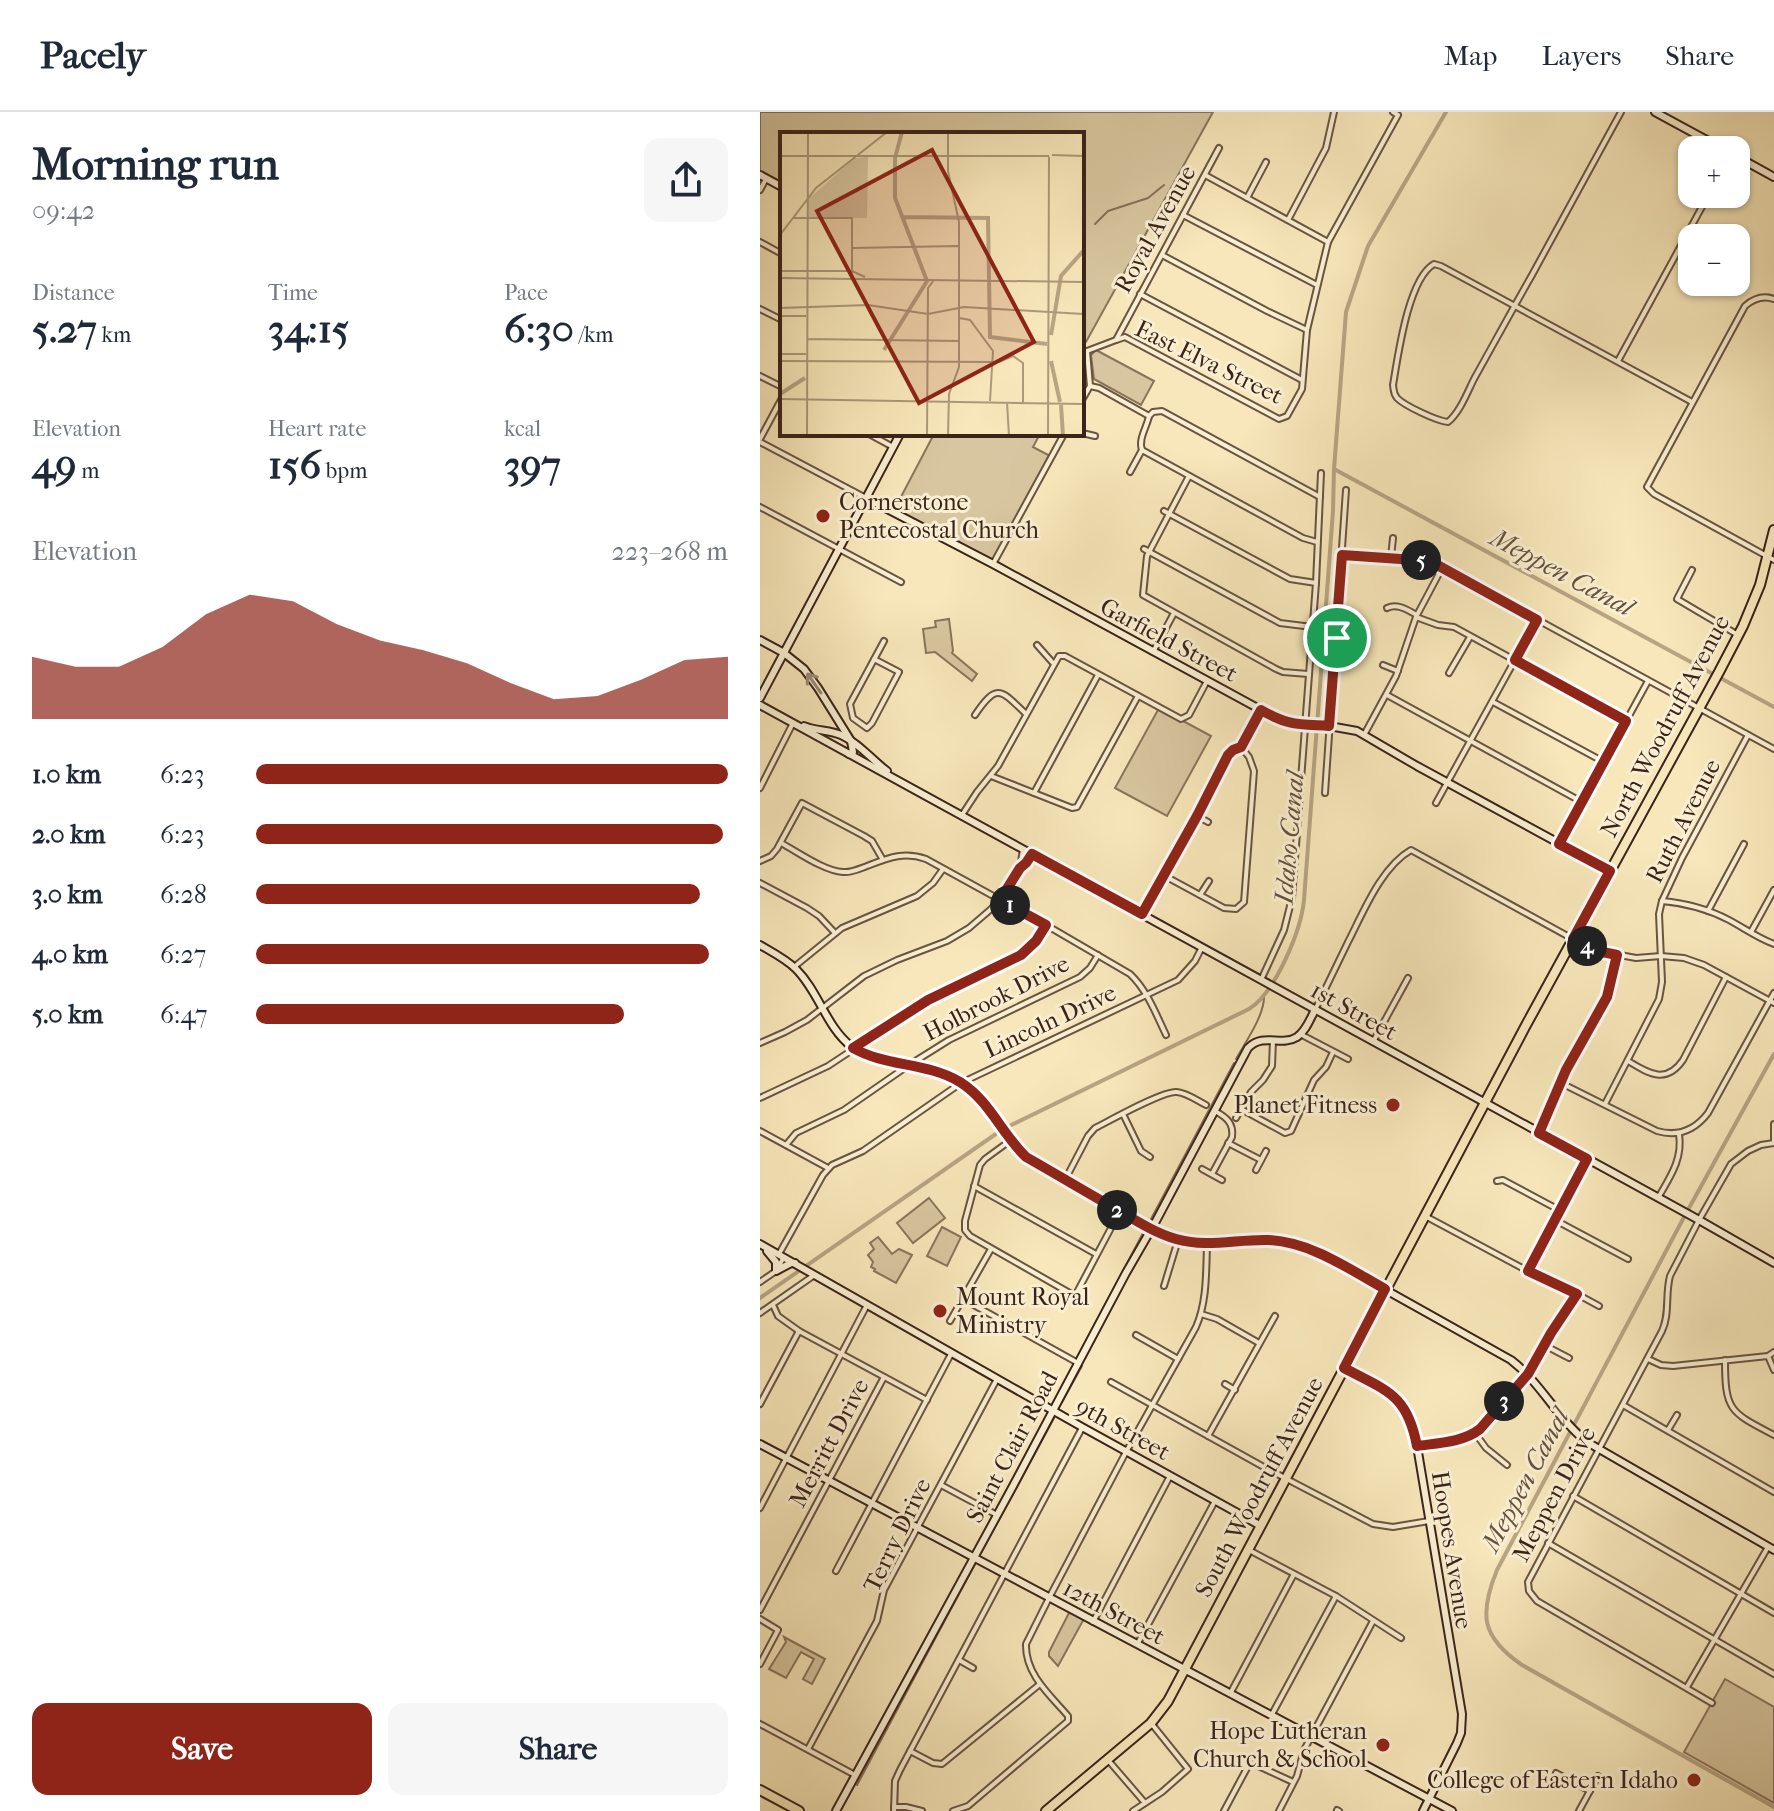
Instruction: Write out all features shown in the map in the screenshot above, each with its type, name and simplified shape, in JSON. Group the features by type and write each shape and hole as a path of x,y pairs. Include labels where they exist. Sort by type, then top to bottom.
{"main road":[{"name":"North Woodruff Avenue","path":"1485,1103 1738,635 1771,558 1774,530"},
{"name":"South Woodruff Avenue","path":"1046,1811 1151,1723 1164,1708 1485,1103"},
{"path":"760,1790 799,1811"}],"street":[{"path":"1288,220 1326,148 1334,112"},
{"path":"1621,112 1515,305 1450,421 1437,420 1395,395 1393,385 1409,306 1428,267 1438,264 1515,305 1692,402"},
{"path":"1655,112 1699,136"},
{"path":"1140,294 1302,380 1307,330 1328,242 1395,114"},
{"name":"Royal Avenue","path":"1116,340 1219,148"},
{"path":"1247,198 1266,162"},
{"path":"1750,164 1774,177"},
{"path":"1205,175 1328,242"},
{"path":"760,190 763,177"},
{"path":"1618,361 1701,208"},
{"path":"1183,215 1317,285"},
{"path":"760,242 780,253"},
{"path":"1162,255 1307,330"},
{"path":"1771,558 1654,494 1647,487 1745,306 1756,298 1774,299"},
{"path":"760,309 780,319"},
{"name":"East Elva Street","path":"1116,340 1125,337 1279,419 1287,416 1302,389 1302,380"},
{"path":"1084,396 1090,386 1085,349 1116,340"},
{"path":"760,376 780,386"},
{"path":"1090,386 1149,416"},
{"path":"760,440 780,402"},
{"path":"1130,472 1142,450 1140,442 1149,416 1162,411 1321,498"},
{"path":"1084,433 1095,436"},
{"path":"873,436 893,447"},
{"path":"760,698 899,436"},
{"path":"993,564 1063,436"},
{"name":"Garfield Street","path":"760,440 1261,710 1283,721 1346,728 1364,735 1610,871"},
{"path":"1142,450 1303,538 1317,542"},
{"path":"1263,981 1284,930 1292,898 1308,725 1308,674 1321,473"},
{"path":"1189,476 1147,550 1142,592 1145,598 1276,669 1308,674"},
{"path":"1325,793 1326,726 1346,490"},
{"path":"760,507 901,582"},
{"path":"1166,513 1290,579 1316,583"},
{"path":"1391,557 1393,538"},
{"path":"1147,550 1280,623 1312,627"},
{"path":"1342,555 1430,561 1774,749"},
{"path":"1364,735 1387,695 1416,616 1442,568"},
{"path":"1692,570 1677,599 1738,635"},
{"path":"1387,608 1393,605 1401,607 1438,625 1454,627 1626,721"},
{"path":"1153,652 1174,613"},
{"path":"1436,803 1537,620"},
{"path":"1449,673 1470,636"},
{"path":"760,640 784,653 810,677 851,741 853,752 849,754"},
{"path":"874,659 901,674 870,726 865,728 853,718 850,704 874,659 884,641"},
{"path":"1037,645 1053,663"},
{"path":"962,815 991,776 1053,663 1061,655 1177,718 1187,718 1207,681"},
{"path":"1383,665 1398,671"},
{"path":"1034,793 1098,675"},
{"path":"1559,844 1648,681"},
{"path":"975,715 987,698 997,693 1006,696 1026,714"},
{"path":"1387,695 1582,802"},
{"path":"991,776 1072,808 1079,805 1138,696"},
{"path":"1492,701 1604,762"},
{"name":"1st Street","path":"760,705 1774,1263"},
{"path":"1142,914 1228,755 1241,747 1261,710"},
{"path":"841,725 853,718"},
{"path":"760,788 793,723"},
{"name":"1st Street","path":"793,723 819,732 839,734 917,791"},
{"name":"Ruth Avenue","path":"1605,1104 1659,999 1662,982 1659,914 1662,901 1748,735"},
{"path":"1163,875 1228,909 1239,908 1244,902 1254,771 1241,747"},
{"path":"760,861 771,856 781,843 802,803 872,841 883,860"},
{"path":"1197,816 1208,822"},
{"path":"781,843 842,873 900,855 917,856 1130,974 1147,996 1166,1035"},
{"path":"1708,911 1744,844"},
{"path":"1020,868 1023,849"},
{"path":"1348,1059 1300,1034 1375,890 1411,850 1593,950 1636,958 1684,958 1772,1001"},
{"path":"760,1043 823,1009 864,976 947,941 969,928 1000,900 1032,854"},
{"path":"794,967 848,925 917,896 943,869"},
{"path":"1200,895 1209,881"},
{"path":"760,883 819,916 835,933"},
{"path":"1751,932 1774,890"},
{"path":"1662,901 1679,902 1727,918 1774,944"},
{"path":"760,1098 828,1066 928,1000 1021,955 1036,941 1046,925"},
{"path":"760,945 794,967 837,1033 853,1048 868,1056 937,1071 961,1083 985,1103 1026,1157 1178,1240 1207,1244 1255,1240 1291,1243 1318,1252 1511,1360 1528,1374 1572,1429 1598,1449 1771,1549 1687,1688"},
{"name":"Lincoln Drive","path":"828,1168 863,1151 961,1083 1178,980 1190,968 1202,947"},
{"name":"Holbrook Drive","path":"786,1145 796,1133 844,1110 949,1040 1080,977 1098,955"},
{"path":"1539,1133 1561,1083 1607,997 1617,955"},
{"path":"1627,1061 1652,1074 1667,1074 1679,1065 1726,977"},
{"path":"1373,1042 1408,978"},
{"path":"1561,1083 1657,1131 1679,1133 1694,1127 1708,1113 1774,993"},
{"name":"Saint Clair Road","path":"836,1811 1248,1048 1257,1041 1292,1039 1300,1034"},
{"path":"1236,1118 1251,1092 1272,1066 1273,1039"},
{"path":"1241,1109 1285,1133 1291,1131 1314,1080 1326,1067 1333,1052"},
{"path":"1667,1074 1669,1081"},
{"path":"1065,1180 1091,1131 1174,1091 1206,1105"},
{"path":"1212,1174 1232,1137 1231,1125 1215,1111"},
{"path":"1123,1114 1141,1151 1150,1157"},
{"path":"1774,1124 1774,1143"},
{"path":"760,1131 828,1168 814,1190 776,1271"},
{"path":"1658,1198 1678,1160 1679,1133"},
{"path":"1009,1137 982,1162 965,1221 965,1230 970,1236 1075,1296 1120,1211"},
{"path":"1228,1143 1261,1160"},
{"name":"Meppen Drive","path":"1712,1703 1532,1598 1528,1582 1667,1321 1670,1276 1722,1178 1735,1160 1748,1151 1774,1143"},
{"path":"1256,1170 1266,1151"},
{"path":"1528,1271 1587,1159"},
{"path":"1202,1169 1222,1180"},
{"path":"1497,1181 1503,1180 1561,1211"},
{"path":"974,1186 1096,1254"},
{"path":"1425,1216 1599,1306"},
{"path":"1555,1220 1628,1259"},
{"path":"1164,1286 1178,1240"},
{"path":"761,1244 776,1262 776,1271"},
{"name":"9th Street","path":"761,1244 867,1305 938,1341 952,1353 997,1379 1261,1526"},
{"path":"953,1811 968,1806 1068,1721 1068,1716 1028,1664 1026,1644 1201,1314 1207,1244"},
{"path":"950,1321 991,1249"},
{"path":"760,1282 795,1263"},
{"path":"760,1313 812,1273"},
{"path":"1417,1446 1475,1433 1528,1374 1577,1294"},
{"path":"963,1299 1078,1363"},
{"path":"773,1305 778,1316 799,1331 927,1400"},
{"path":"760,1508 867,1305"},
{"path":"1201,1314 1217,1319 1259,1343"},
{"path":"1208,1436 1275,1316"},
{"path":"760,1404 799,1331"},
{"path":"1136,1335 1178,1359"},
{"path":"1544,1345 1569,1358"},
{"path":"1648,1359 1664,1366 1768,1356 1774,1352"},
{"path":"836,1571 952,1353"},
{"path":"1768,1356 1774,1370"},
{"path":"1725,1360 1725,1382 1732,1409 1774,1435"},
{"name":"Hoopes Avenue","path":"1344,1368 1389,1392 1404,1407 1413,1425 1417,1446 1462,1714 1457,1743 1423,1811"},
{"name":"Merritt Drive","path":"760,1610 884,1377"},
{"name":"Terry Drive","path":"808,1749 877,1621 884,1590 916,1527 997,1379"},
{"path":"1111,1382 1373,1524 1393,1527 1429,1521"},
{"path":"1225,1384 1235,1390"},
{"path":"1623,1405 1774,1492"},
{"path":"1668,1430 1677,1415"},
{"path":"922,1811 906,1807 894,1809 895,1781 1082,1427"},
{"path":"1475,1433 1486,1448 1507,1465"},
{"name":"12th Street","path":"760,1444 1452,1811"},
{"path":"1093,1622 1170,1476"},
{"path":"941,1485 997,1515"},
{"path":"1573,1496 1774,1613"},
{"path":"1137,1645 1215,1501"},
{"path":"1548,1543 1774,1674"},
{"path":"1249,1550 1336,1596 1401,1638"},
{"path":"1230,1694 1294,1574"},
{"path":"1271,1716 1336,1596"},
{"path":"760,1619 778,1630 760,1664"},
{"path":"1279,1811 1311,1737 1373,1621"},
{"path":"959,1660 973,1668"},
{"path":"910,1751 933,1763 942,1764 1040,1683"},
{"path":"1133,1811 1162,1792 1188,1769 1151,1723"},
{"path":"760,1724 855,1775"},
{"path":"1108,1760 1145,1803"},
{"path":"1224,1811 1252,1763 1293,1782"},
{"path":"1556,1773 1590,1791"},
{"path":"1579,1811 1598,1776"}],"shaded area":[{"path":"760,112 1213,112 1084,342 1084,132 780,132 780,186 760,175"},
{"path":"1096,350 1154,381 1141,405 1094,379 1091,355"},
{"path":"933,436 1039,436 1033,447 1052,457 993,564 893,512"},
{"path":"949,619 952,653 977,674 972,681 935,652 926,653 923,629 936,627 935,621"},
{"path":"1159,708 1211,736 1167,816 1115,788"},
{"path":"929,1198 945,1218 913,1243 897,1223"},
{"path":"942,1227 961,1237 947,1266 927,1256"},
{"path":"878,1237 892,1254 899,1249 912,1255 896,1283 871,1267 873,1262 868,1255 874,1249 870,1243"},
{"path":"1071,1609 1085,1617 1058,1666 1049,1652"},
{"path":"784,1637 825,1659 812,1684 803,1679 814,1659 801,1652 786,1678 769,1669 786,1642"},
{"path":"1725,1679 1774,1707 1774,1803 1684,1752"}],"waterway":[{"name":"Idaho Canal","path":"760,1298 1003,1129 1249,1009 1259,1001 1277,976 1298,928 1304,900 1346,312 1368,246 1446,112"},
{"path":"1095,224 1108,211 1148,198 1164,185"},
{"name":"Meppen Canal","path":"1334,469 1774,707"},
{"path":"1236,1059 1258,1021 1264,997"},
{"name":"Meppen Canal","path":"1774,1054 1497,1570 1486,1612 1487,1624 1498,1645 1522,1665 1774,1807"},
{"path":"1151,1219 1234,1063"},
{"path":"1078,1356 1143,1233"},
{"path":"1062,1402 1082,1366"},
{"path":"981,1553 1054,1418"},
{"path":"857,1785 975,1564"}],"place":[{"name":"Cornerstone Pentecostal Church","path":"823,516"},
{"name":"Planet Fitness","path":"1393,1105"},
{"name":"Mount Royal Ministry","path":"940,1311"},
{"name":"Hope Lutheran Church & School","path":"1383,1745"},
{"name":"College of Eastern Idaho","path":"1694,1780"}],"route":[{"path":"1342,555 1430,561 1537,620 1515,660 1626,721 1559,844 1610,871 1573,939 1593,950 1617,955 1607,997 1566,1070 1539,1133 1587,1159 1528,1271 1577,1294 1528,1374 1477,1432 1462,1438 1417,1446 1413,1425 1404,1407 1389,1392 1344,1368 1385,1289 1318,1252 1291,1243 1255,1240 1207,1244 1165,1235 1026,1157 990,1108 961,1083 937,1071 868,1056 853,1048 928,1000 1021,955 1036,941 1046,925 1000,900 1032,854 1142,914 1228,755 1241,747 1261,710 1293,724 1329,726 1337,638 1342,555"}]}
